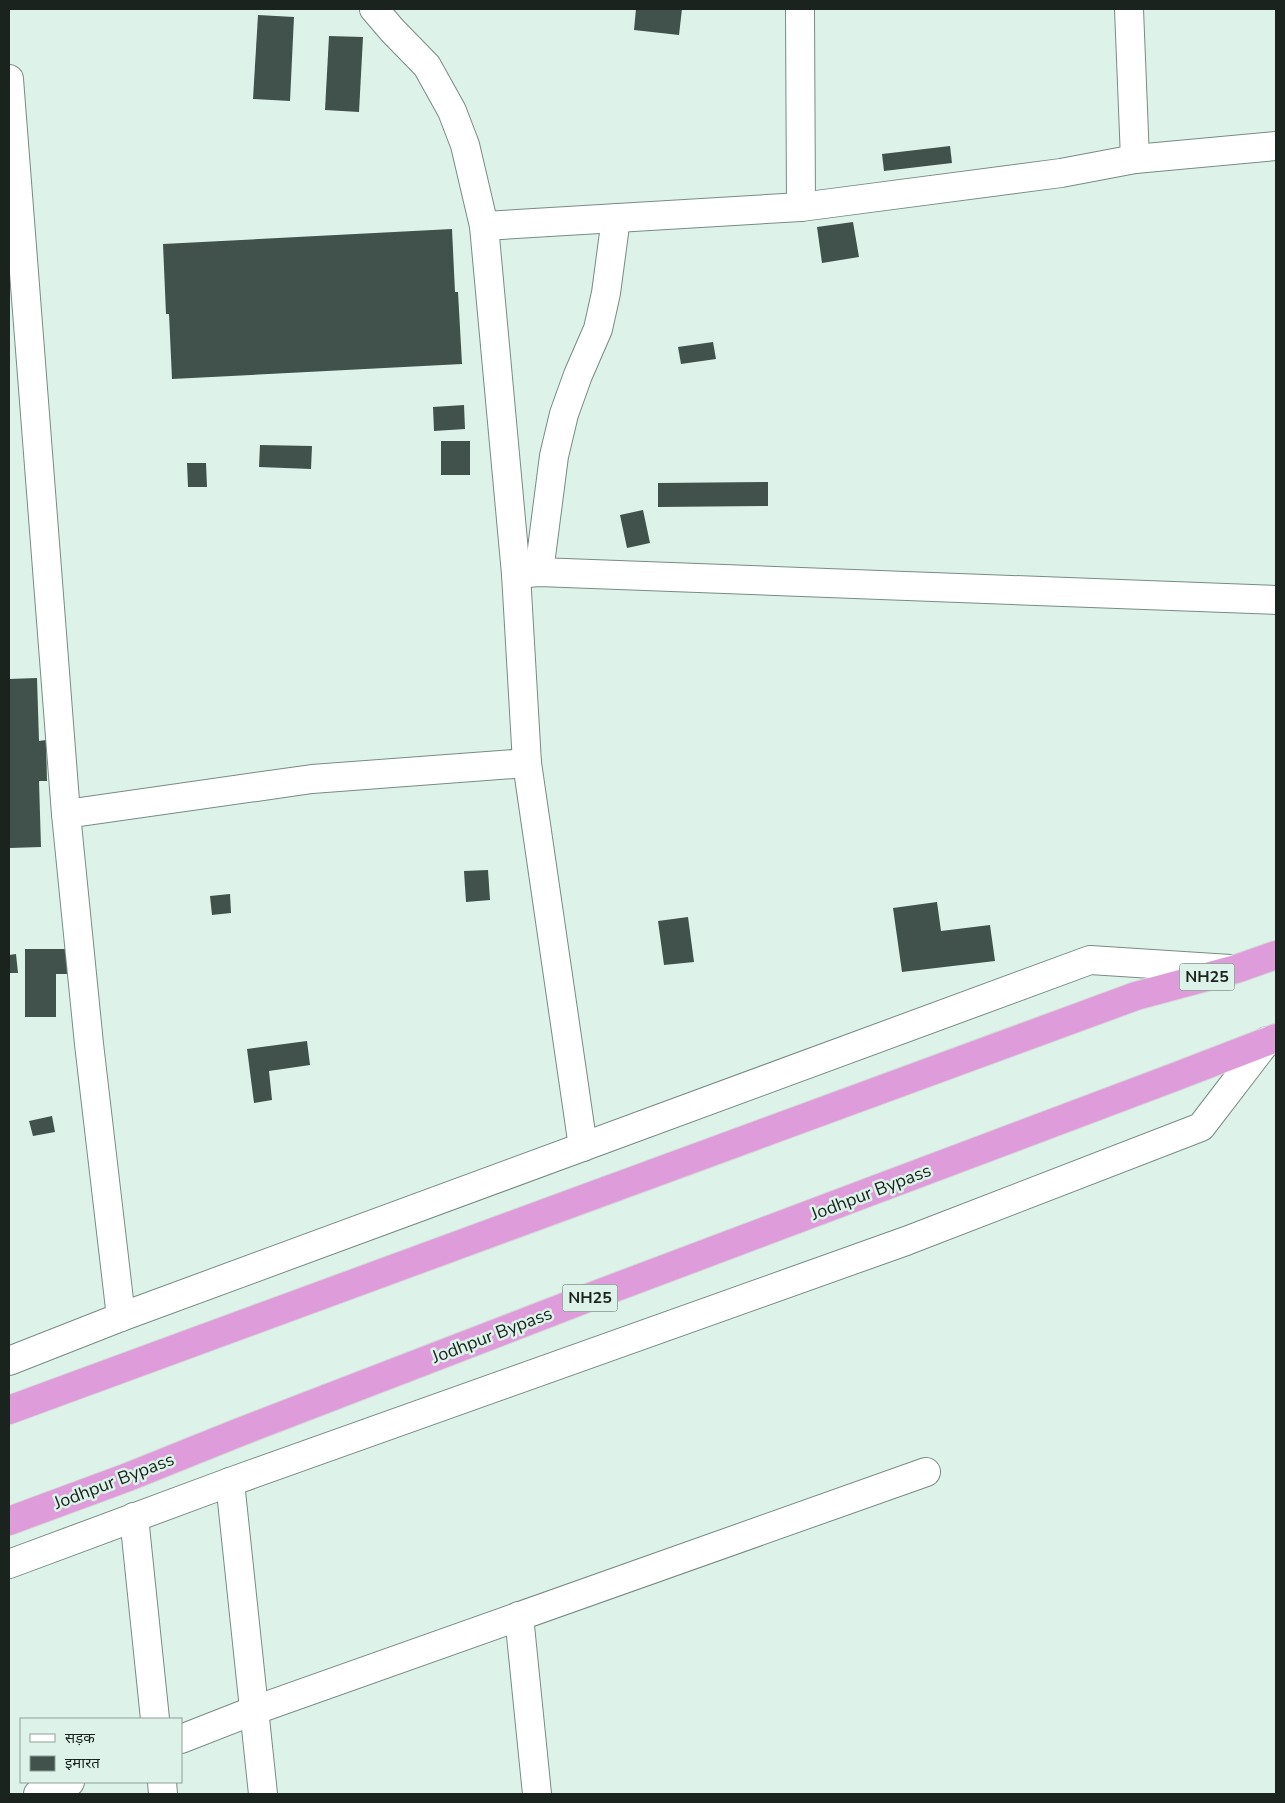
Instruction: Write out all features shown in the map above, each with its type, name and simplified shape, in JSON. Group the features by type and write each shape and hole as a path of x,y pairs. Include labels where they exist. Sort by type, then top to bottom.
{"highway":[{"name":"NH25","path":"9,1410 1136,996 1236,969 1276,955"},
{"name":"Jodhpur Bypass","path":"9,1521 128,1477 250,1428 589,1298 1272,1039"}],"street":[{"path":"374,9 427,66 452,111 465,145 484,226 527,573 527,763 582,1147"},
{"path":"800,9 801,207"},
{"path":"1128,9 1135,159"},
{"path":"9,79 66,814 89,1044 121,1317"},
{"path":"484,226 801,207 1061,173 1135,159 1276,146"},
{"path":"527,573 564,414 598,329 606,293 616,218"},
{"path":"527,573 1276,600"},
{"path":"66,814 312,779 527,763"},
{"path":"9,1361 121,1317 1090,960 1236,969"},
{"path":"9,1564 230,1482 906,1241 1201,1127 1272,1039"},
{"path":"182,1738 254,1710 926,1472"},
{"path":"230,1482 263,1794"},
{"path":"134,1517 156,1718"},
{"path":"519,1616 537,1794"},
{"path":"38,1794 67,1783"}],"building":[{"path":"636,9 682,9 679,35 634,30"},
{"path":"258,15 294,17 290,101 253,99"},
{"path":"329,36 363,37 359,112 325,110"},
{"path":"950,146 952,163 884,171 882,154"},
{"path":"853,222 859,257 822,263 817,227"},
{"path":"452,229 455,292 458,292 462,364 172,379 169,314 166,314 163,244"},
{"path":"713,342 716,359 681,364 678,347"},
{"path":"464,405 465,429 434,431 433,407"},
{"path":"441,441 470,441 470,475 441,475"},
{"path":"260,445 312,446 311,469 259,467"},
{"path":"187,463 206,463 207,487 188,487"},
{"path":"768,482 768,506 658,507 658,483"},
{"path":"643,510 650,543 627,548 620,515"},
{"path":"37,678 39,741 46,740 47,781 39,781 41,847 10,848 9,679"},
{"path":"488,870 490,900 466,902 464,871"},
{"path":"230,894 231,913 212,915 210,896"},
{"path":"937,902 941,931 990,925 995,961 902,972 893,908"},
{"path":"688,917 694,962 664,965 658,921"},
{"path":"25,949 73,949 73,974 56,974 56,1017 25,1017"},
{"path":"16,954 18,973 9,973 9,955"},
{"path":"307,1041 310,1065 269,1071 272,1100 254,1103 247,1049"},
{"path":"52,1116 55,1132 33,1136 29,1121"}]}
